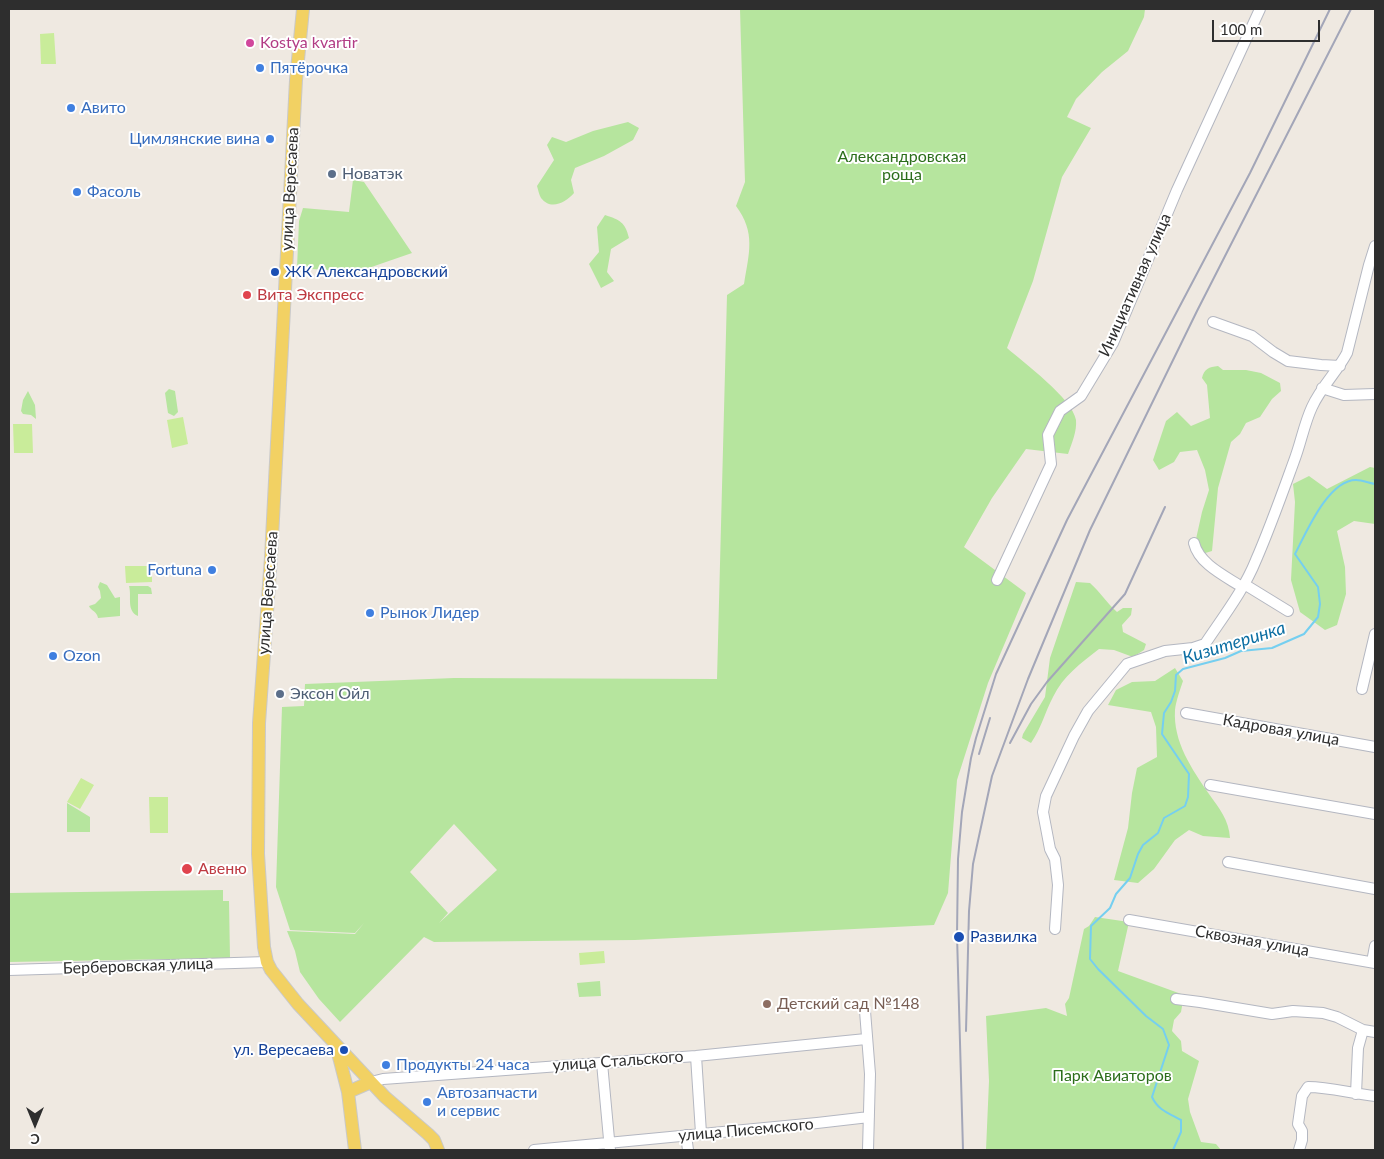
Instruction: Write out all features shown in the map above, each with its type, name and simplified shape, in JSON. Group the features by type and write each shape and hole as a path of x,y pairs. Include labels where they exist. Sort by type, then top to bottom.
{"main road":[{"name":"улица Вересаева","path":"302,9 296,87 271,557 259,723 258,854 261,928 267,962 271,970 298,1004 335,1044 348,1092 356,1150"},
{"path":"335,1044 385,1097 428,1134 438,1150"},
{"path":"348,1092 371,1082"}],"street":[{"name":"Инициативная улица","path":"997,580 1051,464 1048,435 1060,411 1081,396 1113,343 1175,196 1260,9"},
{"path":"1055,929 1058,885 1055,859 1050,848 1043,812 1046,796 1074,736 1088,712 1128,664 1165,651 1193,648 1205,644 1243,586 1256,562 1294,461 1311,408 1322,388 1340,366 1347,353 1375,246"},
{"path":"1213,322 1252,336 1288,361 1340,366"},
{"path":"1322,388 1344,395 1375,394"},
{"path":"1194,543 1202,559 1243,586 1288,611"},
{"path":"1362,688 1375,634"},
{"name":"Кадровая улица","path":"1186,713 1375,746"},
{"path":"1210,786 1375,814"},
{"path":"1228,862 1375,889"},
{"name":"Сквозная улица","path":"1129,920 1374,962"},
{"path":"1374,962 1375,946"},
{"name":"Берберовская улица","path":"9,970 267,962"},
{"path":"1176,999 1272,1014 1293,1011 1322,1013 1337,1017 1363,1030 1375,1032"},
{"path":"865,1011 870,1074 868,1150"},
{"path":"1356,1094 1358,1048 1363,1030"},
{"name":"улица Стальского","path":"371,1082 383,1079 696,1056 866,1039"},
{"path":"696,1056 701,1134"},
{"path":"602,1063 610,1146"},
{"path":"1299,1150 1302,1131 1298,1124 1302,1096 1308,1087 1325,1087 1375,1096"},
{"name":"улица Писемского","path":"534,1150 610,1146 686,1135 817,1124 869,1117"},
{"path":"686,1135 688,1150"}],"green space":[{"name":"Александровская роща","path":"740,9 1145,9 1144,17 1128,51 1102,72 1076,99 1067,117 1091,128 1062,177 1033,281 1007,348 1046,381 1066,402 1073,411 1076,428 1068,454 1026,449 992,498 964,547 1026,593 988,683 957,780 948,893 934,925 635,940 434,942 424,937 340,1022 319,999 300,972 295,951 287,931 355,934 364,923 355,933 290,930 276,887 282,707 304,706 305,684 454,678 717,679 727,295 744,284 748,263 749,234 736,206 745,182","holes":["454,824 497,870 439,923 448,913 410,872"]},
{"path":"54,33 56,64 41,64 40,34"},
{"path":"628,122 639,128 633,140 604,156 575,168 571,180 574,193 571,196 563,202 554,205 545,202 541,198 537,186 554,160 547,145 552,137 566,142 593,131"},
{"path":"353,180 364,182 412,253 357,272 297,268 299,221 303,208 349,212"},
{"path":"605,215 621,222 626,228 629,238 611,249 607,272 614,281 601,288 589,264 599,252 597,227"},
{"path":"1218,366 1223,370 1246,370 1261,373 1280,383 1281,391 1272,399 1260,417 1246,423 1240,434 1231,442 1218,488 1212,551 1202,554 1196,539 1209,490 1205,470 1197,450 1180,452 1174,462 1159,470 1153,460 1166,421 1177,412 1191,426 1210,418 1207,385 1202,378 1207,369"},
{"path":"169,389 175,391 178,412 174,416 168,413 165,393"},
{"path":"28,391 35,405 36,419 31,415 23,414 21,411 23,400"},
{"path":"183,417 188,444 172,448 167,420"},
{"path":"13,424 32,424 33,453 14,453"},
{"path":"1370,467 1375,468 1375,524 1354,521 1337,531 1345,567 1346,594 1337,625 1325,630 1300,612 1291,580 1295,502 1293,484 1309,476 1327,489"},
{"path":"125,566 152,566 152,582 126,583"},
{"path":"100,582 107,585 115,598 120,597 120,616 98,618 90,608 89,606 95,604 101,598 98,587"},
{"path":"1076,582 1090,583 1117,612 1123,608 1132,608 1131,615 1122,625 1123,632 1146,644 1144,650 1133,657 1114,650 1099,649 1079,665 1057,689 1038,732 1031,743 1022,738 1023,734 1045,697 1050,658"},
{"path":"129,586 148,586 151,588 152,594 138,594 138,616 132,611"},
{"path":"1175,668 1183,681 1175,710 1175,722 1180,744 1196,775 1223,814 1230,838 1203,836 1189,830 1175,840 1154,869 1138,883 1114,880 1128,828 1137,768 1157,757 1156,727 1151,712 1108,705 1116,690 1132,682 1155,681"},
{"path":"81,778 94,785 80,809 67,802"},
{"path":"149,797 168,797 168,833 150,833"},
{"path":"67,803 90,817 90,832 67,832"},
{"path":"223,890 223,901 229,901 230,958 9,962 9,893"},
{"name":"Парк Авиаторов","path":"1095,917 1129,922 1118,971 1184,995 1181,1012 1174,1020 1172,1031 1181,1041 1182,1051 1199,1061 1188,1099 1190,1112 1201,1142 1216,1144 1221,1150 986,1150 989,1081 986,1016 1046,1008 1067,1016 1065,1004 1069,998 1084,929 1089,926"},
{"path":"604,951 605,963 580,965 579,953"},
{"path":"600,981 601,996 579,997 577,983"}],"waterway":[{"name":"Кизитеринка","path":"1173,1150 1181,1132 1181,1120 1160,1108 1152,1097 1169,1045 1163,1029 1146,1016 1090,959 1091,926 1110,908 1116,894 1130,878 1143,845 1158,833 1164,818 1185,806 1188,797 1189,774 1162,734 1164,713 1175,691 1176,675 1183,669 1225,658 1241,651 1272,648 1304,634 1318,617 1320,604 1318,587 1295,554 1319,509 1336,489 1346,482 1356,480 1375,484"}],"railway":[{"path":"963,1150 957,935 958,859 962,812 971,758 996,674 1067,520 1250,173 1330,9"},
{"path":"966,1031 969,911 973,864 992,776 1028,679 1090,530 1197,311 1351,9"},
{"path":"1010,743 1031,704 1047,682 1125,594 1165,507"},
{"path":"979,754 990,718"}],"place":[{"name":"Kostya kvartir","path":"250,43"},
{"name":"Пятёрочка","path":"260,68"},
{"name":"Авито","path":"71,108"},
{"name":"Цимлянские вина","path":"270,139"},
{"name":"Новатэк","path":"332,174"},
{"name":"Фасоль","path":"77,192"},
{"name":"ЖК Александровский","path":"275,272"},
{"name":"Вита Экспресс","path":"247,295"},
{"name":"Fortuna","path":"212,570"},
{"name":"Рынок Лидер","path":"370,613"},
{"name":"Ozon","path":"53,656"},
{"name":"Эксон Ойл","path":"280,694"},
{"name":"Авеню","path":"187,869"},
{"name":"Развилка","path":"959,937"},
{"name":"Детский сад №148","path":"767,1004"},
{"name":"ул. Вересаева","path":"344,1050"},
{"name":"Продукты 24 часа","path":"386,1065"},
{"name":"Автозапчасти и сервис","path":"427,1102"}]}
